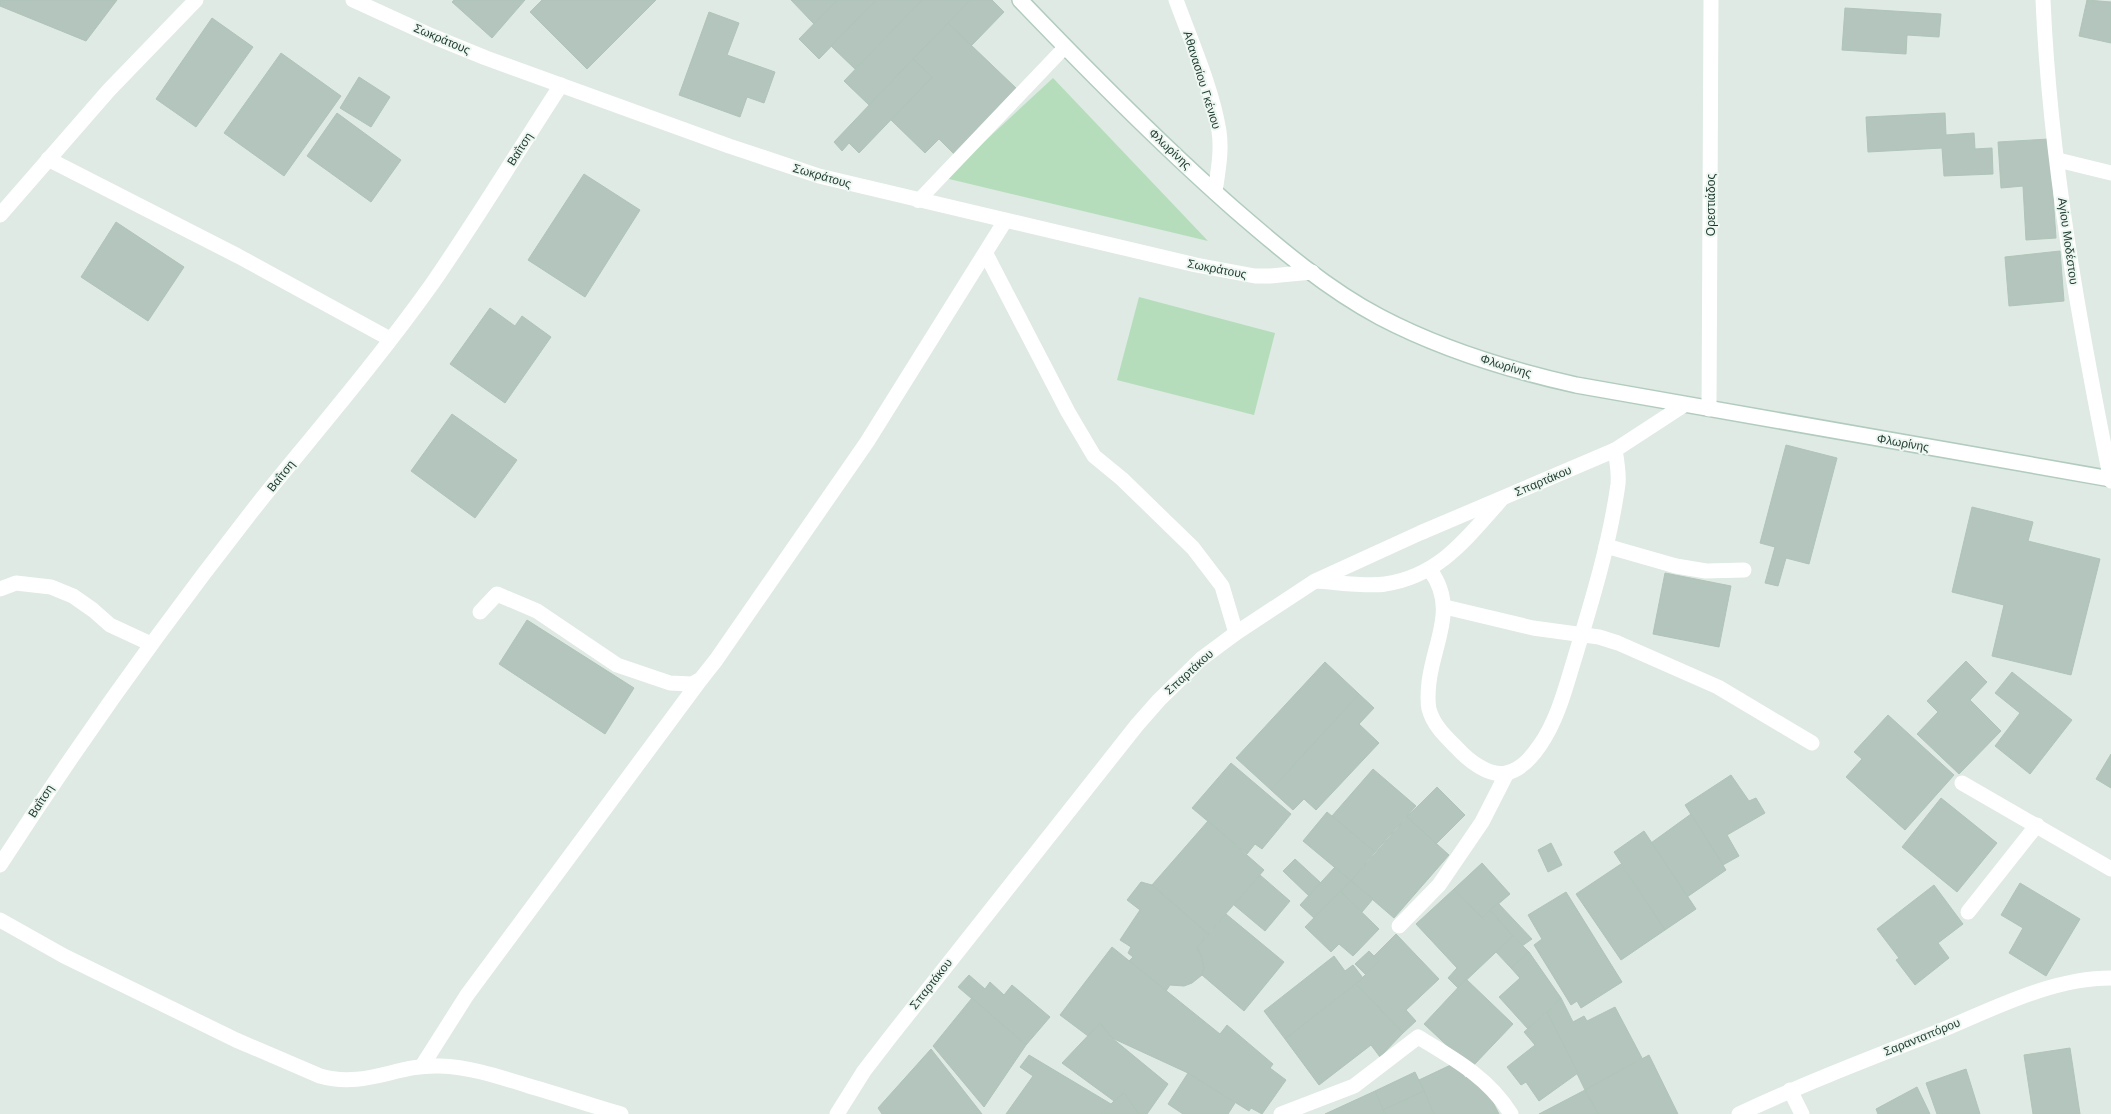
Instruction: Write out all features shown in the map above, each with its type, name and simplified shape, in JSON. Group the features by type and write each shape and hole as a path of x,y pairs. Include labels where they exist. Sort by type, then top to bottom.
{"street":[{"path":"0,215 109,90 196,0"},
{"name":"Φλωρίνης","path":"1020,0 1112,94 1215,192 1277,245 1358,304 1409,331 1509,368 1568,384 2111,480"},
{"name":"Αθανασίου Γκένιου","path":"1176,0 1198,56 1219,131 1219,160 1215,192"},
{"name":"Ορεστιάδος","path":"1709,409 1711,0"},
{"name":"Αγίου Μοδέστου","path":"2043,0 2046,58 2064,218 2111,480"},
{"name":"Σωκράτους","path":"361,1 432,36 729,146 819,176 918,201 1187,263 1255,276 1312,272"},
{"name":"Βαΐτση","path":"0,865 54,781 151,644 432,283 561,85"},
{"path":"48,159 230,252 390,339"},
{"path":"2058,160 2111,173"},
{"path":"422,1066 467,995 716,660 867,442 1005,221"},
{"path":"986,254 1055,388 1094,456 1122,479 1193,548 1222,586 1236,633"},
{"name":"Σπαρτάκου","path":"837,1114 864,1071 890,1036 1137,726 1179,678 1201,659 1236,633 1315,581 1615,450 1684,405"},
{"path":"1430,570 1442,592 1445,607 1431,673 1428,695 1429,709 1436,726 1466,756 1491,772 1507,773 1524,764 1546,736 1564,693 1606,546 1618,482 1615,450"},
{"path":"1315,581 1384,584 1430,570 1455,550 1502,498"},
{"path":"1606,546 1676,566 1706,571 1744,570"},
{"path":"0,589 16,583 51,587 73,596 110,625 151,644"},
{"path":"480,612 497,594 537,611 618,665 670,683 692,684 701,679"},
{"path":"1445,607 1533,628 1599,637 1618,643 1685,671 1739,698 1812,743"},
{"path":"1398,926 1439,885 1482,822 1507,773"},
{"path":"1962,783 2111,869"},
{"path":"1968,912 2036,825"},
{"path":"0,920 72,960 236,1040 307,1072 329,1079 356,1081 422,1066 453,1066 474,1070 621,1114"},
{"name":"Σαρανταπόρου","path":"1738,1114 1790,1090 2027,996 2080,980 2111,978"},
{"path":"1281,1114 1354,1086 1418,1037 1459,1062 1482,1079 1502,1099 1512,1114"},
{"path":"1790,1090 1802,1114"}],"lane":[{"path":"918,201 1065,47"}],"green space":[{"path":"1053,78 1208,241 945,178"},
{"path":"1139,297 1275,333 1254,415 1117,380"}],"building":[{"path":"0,0 117,0 86,41 0,6"},
{"path":"454,0 525,0 492,38 452,2"},
{"path":"542,0 656,0 587,69 530,12"},
{"path":"791,0 837,0 814,24"},
{"path":"837,0 876,0 819,59 799,39"},
{"path":"876,0 922,0 855,69 831,46"},
{"path":"922,0 970,0 869,105 844,81"},
{"path":"970,0 992,0 1004,12 971,46 948,23"},
{"path":"2087,0 2111,2 2111,43 2079,36"},
{"path":"1845,8 1941,14 1939,37 1907,35 1906,54 1842,50"},
{"path":"709,12 739,23 727,55 775,72 764,103 747,97 740,117 679,95"},
{"path":"212,18 253,47 196,127 156,99"},
{"path":"948,23 1017,89 954,154 939,139 925,153 891,120 932,77 913,59"},
{"path":"281,53 341,96 284,176 224,133"},
{"path":"913,59 932,77 859,153 849,143 842,151 834,142"},
{"path":"359,77 390,97 371,127 340,108"},
{"path":"337,113 401,160 371,202 307,156"},
{"path":"1945,113 1946,135 1974,133 1975,149 1992,148 1993,174 1944,176 1942,148 1868,152 1866,117"},
{"path":"2049,139 2056,238 2026,240 2023,186 2001,188 1998,142"},
{"path":"584,174 640,210 585,297 528,260"},
{"path":"116,222 184,267 148,321 81,277"},
{"path":"2060,251 2064,301 2009,306 2005,257"},
{"path":"490,308 515,326 522,316 551,337 505,403 450,364"},
{"path":"452,414 517,460 475,518 411,471"},
{"path":"1786,445 1837,458 1809,564 1786,558 1778,586 1765,583 1775,547 1760,543"},
{"path":"1972,507 2033,522 2028,541 2100,559 2071,675 1992,656 2004,605 1952,592"},
{"path":"1665,573 1731,586 1719,647 1653,634"},
{"path":"527,620 634,688 605,734 499,664"},
{"path":"1966,661 1987,682 1970,700 2001,731 1959,774 1917,734 1938,712 1927,701"},
{"path":"1325,662 1359,694 1271,790 1236,758"},
{"path":"2012,672 2072,720 2030,774 1995,746 2020,713 1995,693"},
{"path":"1359,694 1374,708 1359,724 1379,743 1316,810 1304,799 1293,810 1271,790"},
{"path":"1888,715 1954,775 1905,830 1846,777 1862,759 1854,752"},
{"path":"2111,754 2111,788 2096,779"},
{"path":"1231,763 1291,814 1262,849 1255,844 1247,854 1192,808"},
{"path":"1373,769 1416,806 1375,852 1332,816"},
{"path":"1731,775 1749,801 1756,798 1765,813 1727,835 1739,856 1723,865 1685,805"},
{"path":"1437,787 1465,815 1436,844 1407,817"},
{"path":"1941,798 1997,843 1957,892 1902,847"},
{"path":"1327,812 1375,852 1351,881 1303,841"},
{"path":"1691,814 1726,870 1687,897 1651,843"},
{"path":"1407,817 1449,855 1394,918 1351,881"},
{"path":"1208,821 1264,870 1208,934 1152,885"},
{"path":"1644,831 1696,909 1665,930 1614,852"},
{"path":"1551,843 1562,865 1548,872 1538,850"},
{"path":"1295,859 1321,883 1309,896 1283,871"},
{"path":"1482,863 1510,894 1482,918 1454,889"},
{"path":"1621,864 1665,930 1621,960 1576,894"},
{"path":"1335,867 1351,881 1314,918 1300,905"},
{"path":"1260,875 1290,901 1265,931 1234,905"},
{"path":"1351,881 1373,899 1362,912 1340,891"},
{"path":"1141,882 1152,885 1208,934 1197,948 1204,968 1202,975 1192,983 1184,986 1170,985 1166,991 1129,961 1133,957 1128,953 1131,947 1120,940 1140,910 1127,900"},
{"path":"2020,883 2080,919 2046,976 2009,953 2023,928 2001,915"},
{"path":"1934,885 1963,924 1938,943 1949,958 1915,985 1896,960 1899,958 1877,929"},
{"path":"1454,889 1482,918 1490,910 1513,936 1458,988 1448,978 1457,968 1416,924"},
{"path":"1340,891 1379,929 1353,956 1339,944 1331,952 1305,927"},
{"path":"1566,892 1622,982 1581,1008 1577,1001 1571,1005 1534,945 1542,939 1528,915"},
{"path":"1498,903 1532,939 1522,946 1490,910"},
{"path":"1226,914 1284,962 1244,1011 1202,975 1204,968 1197,948"},
{"path":"1396,934 1439,979 1406,1010 1416,1021 1403,1033 1356,984 1379,961 1374,956"},
{"path":"1513,936 1529,952 1511,968 1496,952"},
{"path":"1112,947 1220,1034 1227,1025 1273,1064 1270,1068 1286,1080 1262,1114 1251,1108 1249,1111 1188,1073 1112,1038 1100,1023 1088,1036 1060,1015"},
{"path":"1369,951 1379,961 1365,974 1355,964"},
{"path":"1529,952 1561,998 1528,1029 1499,997 1520,978 1511,968"},
{"path":"1334,956 1345,971 1353,965 1363,978 1285,1039 1264,1011"},
{"path":"969,975 985,989 990,982 1004,995 1012,985 1050,1017 1026,1045 958,987"},
{"path":"1466,979 1513,1024 1471,1068 1424,1024"},
{"path":"1356,984 1403,1033 1380,1057 1371,1045 1319,1085 1285,1039"},
{"path":"972,998 1026,1045 984,1107 933,1046"},
{"path":"1561,998 1573,1022 1584,1016 1587,1021 1615,1007 1642,1058 1585,1090 1547,1012"},
{"path":"1547,1012 1578,1073 1539,1101 1526,1082 1521,1085 1507,1067 1535,1045 1524,1032"},
{"path":"1100,1023 1112,1038 1168,1084 1147,1114 1139,1114 1124,1093 1114,1101 1062,1063"},
{"path":"2070,1048 2080,1114 2033,1114 2024,1055"},
{"path":"931,1049 982,1114 882,1114 878,1108"},
{"path":"1029,1055 1111,1104 1101,1114 1006,1114 1033,1076 1020,1067"},
{"path":"1649,1055 1678,1114 1598,1114 1585,1090"},
{"path":"1457,1062 1465,1078 1471,1076 1482,1081 1499,1114 1434,1114 1419,1080"},
{"path":"1966,1069 1980,1114 1937,1114 1926,1083"},
{"path":"1415,1072 1424,1091 1383,1110 1375,1091"},
{"path":"1188,1073 1235,1103 1228,1114 1183,1114 1168,1104"},
{"path":"1917,1087 1930,1114 1878,1114 1876,1109"},
{"path":"1585,1090 1598,1114 1539,1114"},
{"path":"1375,1091 1385,1114 1325,1114"},
{"path":"1424,1091 1434,1114 1385,1114 1383,1110"},
{"path":"1124,1093 1139,1114 1101,1114 1114,1101"}]}
